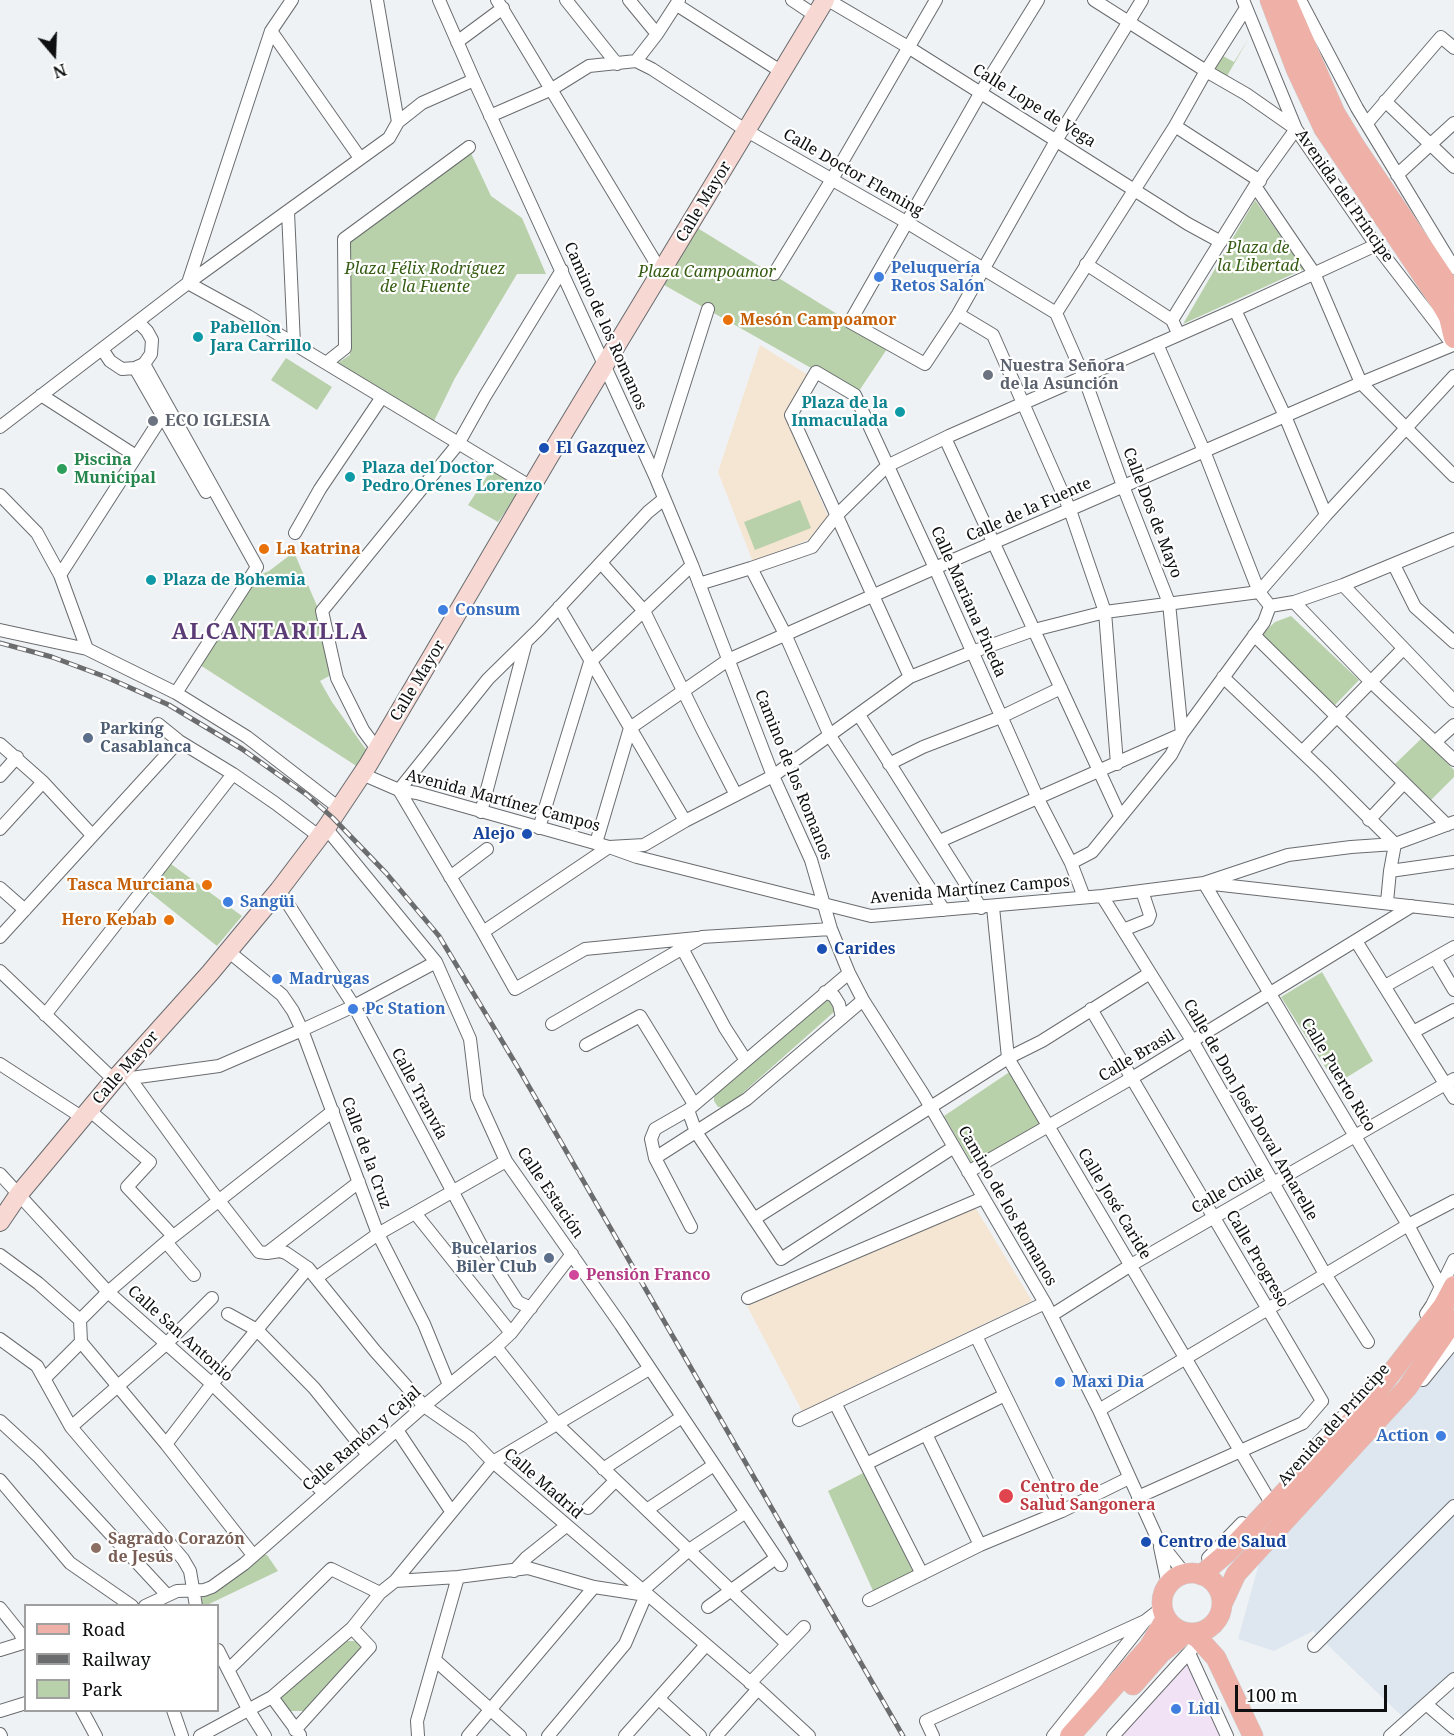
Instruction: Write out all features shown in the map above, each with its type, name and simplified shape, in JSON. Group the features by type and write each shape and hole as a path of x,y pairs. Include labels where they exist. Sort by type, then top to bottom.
{"main road":[{"name":"Calle Mayor","path":"0,1222 19,1194 86,1114 123,1076 228,951 323,832 362,774 531,487 827,0"},
{"name":"Avenida del Príncipe","path":"1270,0 1296,69 1324,129 1446,310 1454,342"},
{"path":"1286,0 1335,113 1454,294"},
{"name":"Avenida del Príncipe","path":"1192,1574 1228,1552 1365,1407 1444,1305 1447,1287"},
{"name":"Avenida del Príncipe","path":"1220,1613 1236,1574 1407,1388 1454,1320"},
{"path":"1070,1736 1149,1647 1164,1613 1164,1592 1174,1580 1192,1574 1216,1585 1220,1613 1216,1658"},
{"path":"1164,1613 1178,1630 1216,1658 1253,1736"},
{"path":"1086,1736 1161,1653 1209,1629 1220,1613"}],"street":[{"path":"188,283 270,31 292,0"},
{"path":"377,0 398,122"},
{"name":"Camino de los Romanos","path":"440,0 490,116 655,476 692,565 773,777 812,860 831,929 849,973 1052,1315 1099,1410 1158,1540 1168,1585"},
{"path":"566,0 617,64"},
{"path":"629,0 657,34"},
{"path":"792,0 816,16"},
{"name":"Calle Lope de Vega","path":"827,0 908,47 1057,139 1188,224 1221,242"},
{"path":"774,273 831,181 936,0"},
{"path":"1038,0 981,92 850,322 925,364 958,314 1057,139 1142,0"},
{"path":"1094,0 1246,94 1296,129 1257,183 1172,320"},
{"path":"1300,0 1357,108 1452,262"},
{"path":"490,116 552,89 589,66 636,61 678,2 782,72"},
{"path":"457,42 500,4 662,273"},
{"path":"1056,313 1175,126 1244,4"},
{"name":"Avenida del Príncipe","path":"1244,4 1296,129 1376,245 1454,342"},
{"path":"270,31 360,158"},
{"path":"1368,123 1441,37 1454,48"},
{"name":"Calle Doctor Fleming","path":"636,61 747,131 908,223 1056,313"},
{"path":"0,427 188,283 389,138 398,122 422,103 474,80"},
{"path":"1385,101 1454,167"},
{"path":"1397,175 1454,123"},
{"path":"1175,126 1257,183 1314,273 1361,383 1454,476"},
{"path":"326,363 345,348 344,239 469,147"},
{"path":"288,212 294,344"},
{"path":"699,584 812,547 836,516 887,466 1376,245"},
{"path":"1086,264 1172,320 1178,333"},
{"path":"377,749 363,730 337,678 322,611 458,444 562,270"},
{"path":"188,283 531,487"},
{"path":"655,476 708,309"},
{"path":"1235,310 1285,416 1326,515"},
{"name":"Calle Dos de Mayo","path":"1056,313 1084,377 1170,603 1182,734"},
{"path":"958,314 993,335 1070,510 1105,612 1118,764"},
{"path":"102,349 110,361 122,369 140,366 151,354 152,340 138,322"},
{"name":"Calle de la Fuente","path":"630,728 684,693 728,660 1454,342"},
{"path":"1157,344 1204,451 1259,592 1270,606"},
{"path":"140,366 163,416 254,569"},
{"path":"140,366 254,569"},
{"name":"Calle Mariana Pineda","path":"836,516 791,415 816,372 855,395 1038,799 1071,863 1084,897"},
{"path":"483,932 609,847 644,845 685,821 773,777 910,677 1034,630 1105,612 1259,592 1406,426 1454,376"},
{"path":"41,396 136,456"},
{"path":"295,533 320,489 382,397"},
{"path":"60,575 163,416"},
{"path":"945,438 1120,816"},
{"path":"0,495 37,533 60,575 87,649"},
{"path":"664,500 644,517 602,564 488,679 399,790 515,989 585,949 702,937 831,929"},
{"path":"836,516 910,677"},
{"path":"1270,606 1294,602 1343,585 1454,539"},
{"path":"602,564 644,611 736,795"},
{"path":"539,828 590,662 692,565"},
{"path":"1394,565 1414,607 1454,642"},
{"path":"752,568 785,634 830,736 944,910"},
{"path":"176,693 254,569"},
{"path":"1343,585 1454,701"},
{"path":"1294,602 1370,681 1454,760"},
{"path":"1071,863 1092,852 1171,755 1182,734 1264,622 1270,606"},
{"path":"559,607 685,821"},
{"path":"0,630 87,649 176,693 247,737 339,808"},
{"path":"1204,883 1288,855 1395,844 1450,824 1403,784 1254,635"},
{"path":"481,812 526,641"},
{"path":"1302,752 1403,649"},
{"path":"1222,677 1395,844"},
{"path":"889,764 923,747 1001,717 1061,688"},
{"path":"859,715 940,841 987,907"},
{"name":"Calle Estación","path":"158,724 179,741 323,832 436,962 470,1039 477,1097 506,1161 572,1254 778,1561 731,1591"},
{"path":"1435,742 1454,725"},
{"path":"597,843 630,728"},
{"path":"940,841 1182,734"},
{"path":"0,937 179,741"},
{"path":"0,744 43,782 92,835"},
{"path":"0,776 17,757"},
{"path":"45,1015 233,774"},
{"name":"Avenida Martínez Campos","path":"362,774 399,790 597,843 637,857 871,916 1102,896 1204,883 1454,911"},
{"path":"0,829 43,782"},
{"path":"1369,820 1403,784"},
{"path":"1387,902 1395,844"},
{"path":"450,877 487,849"},
{"path":"1390,871 1454,862"},
{"name":"Calle Puerto Rico","path":"1204,883 1447,1287"},
{"path":"0,888 24,910"},
{"name":"Calle Tranvía","path":"279,890 354,1006 481,1245 518,1302 531,1308"},
{"path":"1123,930 1148,920 1150,915 1142,891"},
{"name":"Calle de Don José Doval Amarelle","path":"1102,896 1193,1042 1325,1274 1368,1342"},
{"name":"Calle Brasil","path":"968,1172 1193,1042 1412,906"},
{"name":"Calle José Caride","path":"987,907 1008,1058 1268,1498"},
{"path":"552,1024 702,937"},
{"path":"1356,940 1413,1032 1450,1082 1454,1098"},
{"path":"1385,986 1454,947"},
{"path":"683,950 725,1028 745,1059"},
{"name":"Calle de la Cruz","path":"228,951 282,995 302,1030 378,1234 424,1324 449,1385"},
{"path":"1435,958 1454,990"},
{"path":"123,1076 219,1066 354,1006 436,962"},
{"path":"0,971 45,1015 123,1076 259,1252 267,1253 359,1182"},
{"path":"691,1227 655,1158 651,1139 655,1129 691,1107 849,973"},
{"path":"754,1220 1008,1058 1042,1041 1150,973"},
{"path":"825,992 834,996 839,1004 842,1018"},
{"path":"655,1158 747,1099 863,1000"},
{"name":"Calle Progreso","path":"1091,1009 1322,1401 1303,1424 1240,1451"},
{"path":"1413,1032 1454,1010"},
{"path":"586,1045 640,1016 691,1107 696,1132 781,1259 954,1147"},
{"path":"1,1067 86,1114 150,1162 127,1187 170,1239 194,1275"},
{"name":"Calle Chile","path":"1052,1315 1131,1265 1450,1082"},
{"path":"80,1320 108,1292 170,1239 333,1111"},
{"path":"166,1444 257,1330 312,1273 506,1161"},
{"name":"Calle San Antonio","path":"0,1174 108,1292 212,1384 324,1493"},
{"path":"748,1298 983,1198"},
{"path":"1099,1410 1267,1308 1408,1225 1454,1201"},
{"path":"415,1213 511,1333"},
{"name":"Calle Madrid","path":"267,1253 280,1251 286,1253 312,1273 375,1351 424,1406 470,1438 493,1462 754,1686 808,1736"},
{"name":"Calle Ramón y Cajal","path":"147,1604 177,1592 192,1592 212,1587 253,1555 511,1333 572,1254"},
{"path":"0,1255 38,1283 80,1320 81,1342 166,1444 253,1555"},
{"name":"Avenida del Príncipe","path":"1192,1574 1268,1498 1382,1374 1447,1287 1454,1260"},
{"path":"71,1427 166,1344 212,1298"},
{"path":"799,1420 1045,1303"},
{"path":"228,1314 257,1330 314,1388 368,1455"},
{"path":"976,1336 1062,1511"},
{"path":"0,1339 37,1366 71,1427 183,1559 190,1571 196,1604"},
{"path":"45,1378 81,1342"},
{"path":"1220,1613 1239,1580 1406,1400 1454,1342"},
{"path":"496,1347 558,1425 787,1644"},
{"path":"201,1736 273,1697 352,1628 380,1593 395,1581 493,1462 649,1369"},
{"path":"866,1464 1005,1395"},
{"path":"835,1403 922,1574"},
{"path":"603,1469 682,1417"},
{"path":"0,1421 38,1456 167,1595"},
{"path":"397,1430 451,1511"},
{"path":"926,1434 980,1545"},
{"path":"1138,1497 1240,1451"},
{"path":"648,1509 714,1465"},
{"path":"869,1600 980,1545 1062,1511 1129,1478"},
{"path":"0,1480 70,1563 131,1604"},
{"path":"588,1508 615,1481"},
{"path":"1314,1646 1454,1506"},
{"path":"548,1736 625,1644 644,1593 689,1550 746,1512"},
{"path":"514,1571 526,1558 566,1526"},
{"name":"Camino de los Romanos","path":"1158,1540 1192,1574"},
{"path":"395,1581 458,1577 528,1568 594,1587 644,1593"},
{"path":"228,1670 331,1569 380,1593"},
{"path":"418,1736 417,1721 458,1577"},
{"path":"468,1736 594,1587"},
{"path":"708,1607 731,1591"},
{"path":"0,1608 24,1641"},
{"path":"933,1736 926,1721 1164,1613"},
{"path":"1053,1736 1145,1622"},
{"path":"716,1736 787,1644 804,1627"},
{"path":"273,1697 298,1733 370,1647 352,1628"},
{"path":"1113,1736 1191,1640"},
{"path":"1191,1640 1227,1736"},
{"path":"0,1650 24,1643"},
{"path":"625,1736 706,1645"},
{"path":"219,1652 265,1736"},
{"path":"435,1660 520,1736"},
{"path":"1390,1736 1454,1679"},
{"path":"659,1699 700,1736"},
{"path":"0,1711 24,1704"},
{"path":"1426,1704 1454,1728"},
{"path":"83,1712 96,1736"},
{"path":"174,1712 182,1736"}],"shaded area":[{"path":"760,345 808,375 784,415 828,516 808,540 753,562 718,472"},
{"path":"975,1207 1032,1301 802,1411 747,1306"},
{"path":"1454,1342 1454,1672 1407,1721 1313,1631 1274,1651 1238,1639 1261,1556"},
{"name":"Lidl","path":"1190,1655 1227,1736 1118,1736"}],"green space":[{"path":"1249,38 1227,76 1215,69 1223,56 1234,62"},
{"name":"Plaza Félix Rodríguez de la Fuente","path":"469,149 491,196 522,218 546,274 517,274 455,378 434,421 336,364 350,355 344,239"},
{"name":"Plaza de la Libertad","path":"1255,200 1304,269 1183,324"},
{"name":"Plaza Campoamor","path":"691,224 889,346 857,394 657,281"},
{"path":"286,358 332,387 317,410 271,380"},
{"path":"493,467 524,485 498,522 468,505"},
{"path":"800,500 811,528 755,550 744,522"},
{"path":"294,552 317,606 331,675 320,681 367,751 358,767 200,665 257,576 269,571"},
{"path":"1291,616 1359,680 1335,705 1260,636 1275,622"},
{"path":"1422,738 1454,770 1454,777 1431,800 1395,764"},
{"path":"171,864 242,916 217,946 148,891"},
{"path":"1322,972 1373,1061 1336,1084 1281,997"},
{"path":"821,999 833,999 835,1011 727,1107 718,1107 714,1096"},
{"path":"1011,1071 1041,1124 973,1165 944,1116"},
{"path":"865,1472 914,1574 874,1593 828,1491"},
{"path":"264,1555 267,1555 278,1571 209,1604 201,1604 202,1597"},
{"path":"346,1641 356,1641 361,1652 307,1711 290,1711 280,1697"}],"railway":[{"path":"0,643 52,657 106,677 169,705 242,749 307,795 333,818 386,873 439,936 520,1071 903,1736"}],"place":[{"name":"Peluquería Retos Salón","path":"879,277"},
{"name":"Mesón Campoamor","path":"728,320"},
{"name":"Pabellon Jara Carrillo","path":"198,337"},
{"name":"Nuestra Señora de la Asunción","path":"988,375"},
{"name":"Plaza de la Inmaculada","path":"900,412"},
{"name":"ECO IGLESIA","path":"153,421"},
{"name":"El Gazquez","path":"544,448"},
{"name":"Piscina Municipal","path":"62,469"},
{"name":"Plaza del Doctor Pedro Orenes Lorenzo","path":"350,477"},
{"name":"La katrina","path":"264,549"},
{"name":"Plaza de Bohemia","path":"151,580"},
{"name":"Consum","path":"443,610"},
{"name":"Parking Casablanca","path":"88,738"},
{"name":"Alejo","path":"527,834"},
{"name":"Tasca Murciana","path":"207,885"},
{"name":"Sangüi","path":"228,902"},
{"name":"Hero Kebab","path":"169,920"},
{"name":"Carides","path":"822,949"},
{"name":"Madrugas","path":"277,979"},
{"name":"Pc Station","path":"353,1009"},
{"name":"Bucelarios Biler Club","path":"549,1258"},
{"name":"Pensión Franco","path":"574,1275"},
{"name":"Maxi Dia","path":"1060,1382"},
{"name":"Action","path":"1441,1436"},
{"name":"Centro de Salud Sangonera","path":"1006,1496"},
{"name":"Centro de Salud","path":"1146,1542"},
{"name":"Sagrado Corazón de Jesús","path":"96,1548"},
{"name":"Lidl","path":"1176,1709"}],"district":[{"name":"ALCANTARILLA","path":"270,633"}]}
